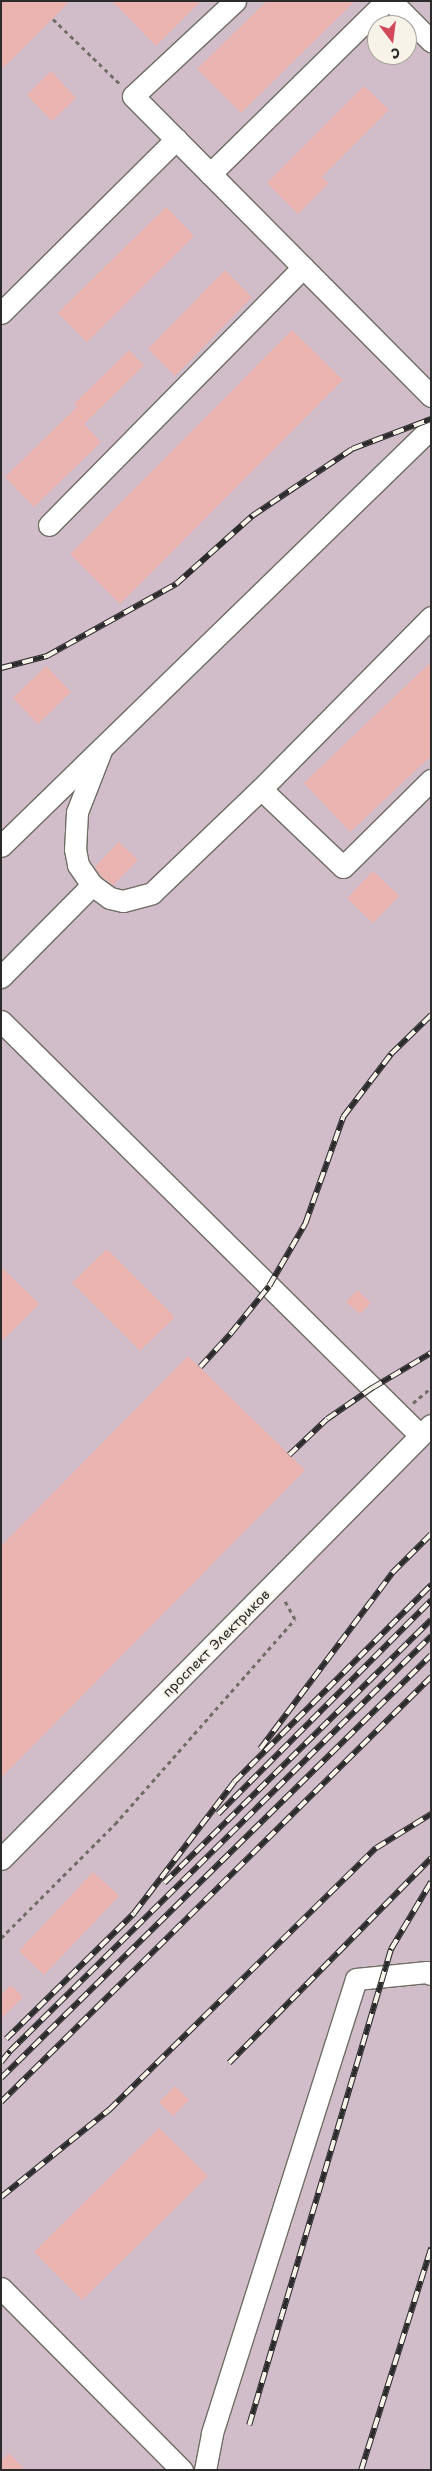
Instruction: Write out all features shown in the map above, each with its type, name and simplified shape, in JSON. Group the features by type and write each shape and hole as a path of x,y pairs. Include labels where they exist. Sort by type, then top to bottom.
{"street":[{"path":"235,1 133,96 431,396"},
{"path":"210,174 386,1"},
{"path":"391,1 431,41"},
{"path":"1,313 176,139"},
{"path":"49,525 303,267"},
{"path":"1,846 431,428"},
{"path":"102,748 78,812 75,849 78,866 92,886 110,898 123,900 152,893 261,789 431,617"},
{"path":"261,789 343,867 431,780"},
{"path":"1,977 92,886"},
{"path":"1,1021 425,1430"},
{"name":"проспект Электриков","path":"1,1859 425,1430"},
{"path":"205,2470 214,2423 356,1979 427,1972 431,1974"},
{"path":"1,2288 182,2470"}],"path":[{"path":"52,19 133,96"},
{"path":"1,1938 115,1824 295,1619 275,1583"}],"shaded area":[{"path":"1,1 431,1 431,2470 1,2470"}],"building":[{"path":"1,1 70,1 1,70"},
{"path":"112,1 201,1 156,46"},
{"path":"267,1 355,1 241,113 197,69"},
{"path":"51,71 76,98 52,121 27,95"},
{"path":"364,86 389,110 322,177 329,183 298,214 267,183"},
{"path":"166,207 194,236 87,342 58,313"},
{"path":"225,270 252,297 175,376 148,349"},
{"path":"292,330 343,380 120,604 70,554"},
{"path":"129,350 144,365 84,424 101,442 34,507 5,477 77,407 74,404"},
{"path":"431,662 431,756 350,832 304,783"},
{"path":"46,666 71,692 38,724 13,698"},
{"path":"119,842 138,860 113,885 101,876 95,867"},
{"path":"373,871 399,896 373,923 347,898"},
{"path":"107,1249 175,1317 140,1351 72,1283"},
{"path":"1,1267 39,1304 1,1342"},
{"path":"357,1290 371,1303 360,1314 346,1302"},
{"path":"188,1356 305,1470 1,1778 1,1546"},
{"path":"93,1872 119,1896 44,1975 19,1951"},
{"path":"11,1985 23,1997 1,2019 1,1995"},
{"path":"175,2086 189,2100 173,2116 159,2102"},
{"path":"159,2128 208,2176 82,2300 34,2252"},
{"path":"9,2453 25,2470 1,2470 1,2461"}],"railway":[{"path":"1,668 47,656 176,584 252,516 352,449 431,419"},
{"path":"200,1367 231,1333 269,1286 305,1224 343,1117 391,1054 431,1015"},
{"path":"289,1455 327,1419 372,1388 431,1353"},
{"path":"260,1749 392,1573 431,1534"},
{"path":"6,2039 134,1913 234,1782 431,1585"},
{"path":"218,1814 431,1600"},
{"path":"164,1883 431,1620"},
{"path":"1,2062 431,1636"},
{"path":"1,2078 431,1655"},
{"path":"1,2102 431,1677"},
{"path":"1,2197 109,2110 376,1848 431,1814"},
{"path":"229,2063 431,1858"},
{"path":"249,2425 391,1949 431,1882"},
{"path":"361,2470 431,2248"}]}
